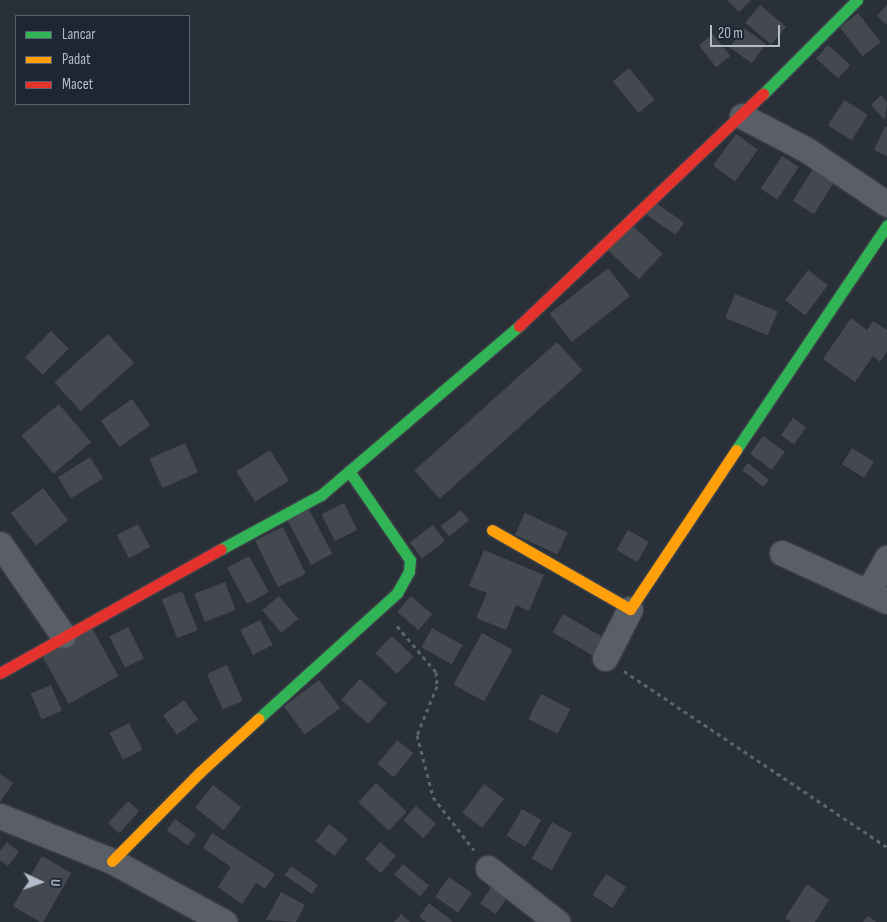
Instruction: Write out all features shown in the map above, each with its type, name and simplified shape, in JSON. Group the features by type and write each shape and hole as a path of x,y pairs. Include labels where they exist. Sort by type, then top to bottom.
{"street":[{"path":"0,672 63,635 321,495 515,330 742,116 857,0"},
{"path":"742,116 807,150 887,204"},
{"path":"605,658 630,609 887,225"},
{"path":"112,861 200,772 397,593 409,572 410,560 349,471"},
{"path":"492,530 630,609"},
{"path":"0,544 63,635"},
{"path":"782,553 878,596 887,558"},
{"path":"0,816 112,861 224,922"},
{"path":"488,868 557,922"}],"path":[{"path":"380,610 416,644 436,672 437,686 417,735 433,797 488,868"},
{"path":"605,658 887,847"}],"building":[{"path":"727,0 751,0 739,12"},
{"path":"760,5 786,27 771,44 745,23"},
{"path":"887,5 887,25 877,16"},
{"path":"858,13 881,42 863,56 840,27"},
{"path":"744,28 766,44 752,63 730,47"},
{"path":"713,34 730,56 716,67 699,45"},
{"path":"828,45 850,65 838,78 816,58"},
{"path":"629,68 655,100 638,113 613,81"},
{"path":"881,95 887,102 885,120 871,105"},
{"path":"844,100 868,115 852,140 828,125"},
{"path":"885,126 887,127 887,156 874,150"},
{"path":"736,134 758,150 735,181 713,166"},
{"path":"782,156 799,167 778,200 761,189"},
{"path":"814,167 835,180 814,214 793,201"},
{"path":"653,201 684,223 676,235 644,213"},
{"path":"632,225 663,254 639,279 608,251"},
{"path":"608,268 630,296 572,342 550,314"},
{"path":"808,270 828,285 805,315 785,300"},
{"path":"735,294 778,311 768,335 725,318"},
{"path":"851,318 867,330 873,321 887,330 887,351 880,362 873,356 855,382 823,359"},
{"path":"51,331 69,349 43,375 25,357"},
{"path":"108,334 134,363 81,411 54,382"},
{"path":"557,342 582,370 440,499 414,470"},
{"path":"132,399 150,425 119,447 101,421"},
{"path":"59,404 91,442 54,474 21,435"},
{"path":"793,418 806,427 794,444 781,435"},
{"path":"763,436 785,452 772,470 750,454"},
{"path":"185,443 198,472 162,488 149,459"},
{"path":"852,448 874,462 864,478 842,464"},
{"path":"270,450 289,481 255,502 236,471"},
{"path":"90,457 103,478 71,498 58,477"},
{"path":"748,463 769,480 763,487 742,470"},
{"path":"43,488 68,520 36,546 11,513"},
{"path":"344,503 357,530 335,541 322,514"},
{"path":"307,506 332,554 311,565 286,517"},
{"path":"461,510 469,520 449,536 441,526"},
{"path":"525,513 568,533 557,555 515,535"},
{"path":"138,524 150,547 129,558 117,535"},
{"path":"433,525 445,541 422,558 410,542"},
{"path":"283,527 306,574 278,587 255,541"},
{"path":"628,530 649,542 637,562 616,550"},
{"path":"484,550 544,575 529,611 516,605 506,630 476,618 487,593 469,586"},
{"path":"249,556 269,592 247,604 227,568"},
{"path":"225,582 236,610 205,622 194,594"},
{"path":"182,591 198,630 177,638 162,599"},
{"path":"279,596 298,619 281,633 262,610"},
{"path":"411,596 432,614 418,630 397,612"},
{"path":"563,614 609,640 598,659 552,632"},
{"path":"260,620 273,645 253,655 240,630"},
{"path":"88,621 119,676 69,704 38,649"},
{"path":"128,627 144,658 125,668 109,637"},
{"path":"432,628 463,645 452,664 421,647"},
{"path":"482,633 513,650 484,702 453,685"},
{"path":"392,636 414,657 397,674 375,653"},
{"path":"227,665 243,701 223,710 207,674"},
{"path":"360,679 387,703 368,724 341,700"},
{"path":"319,680 340,708 305,734 284,706"},
{"path":"51,685 62,711 42,719 31,694"},
{"path":"541,694 570,709 558,734 528,719"},
{"path":"184,700 198,719 177,735 163,715"},
{"path":"129,723 143,750 123,760 109,733"},
{"path":"397,740 413,753 394,777 377,764"},
{"path":"0,774 13,783 0,802"},
{"path":"376,783 407,812 389,831 358,802"},
{"path":"484,784 504,799 482,828 462,813"},
{"path":"213,785 241,807 224,830 195,808"},
{"path":"128,801 139,811 119,833 108,823"},
{"path":"416,806 436,824 423,838 403,820"},
{"path":"522,809 541,820 526,847 506,836"},
{"path":"175,819 196,834 188,846 167,830"},
{"path":"552,822 572,833 552,870 532,859"},
{"path":"329,824 348,839 334,856 315,841"},
{"path":"212,833 275,874 265,889 256,883 242,904 218,887 231,867 203,848"},
{"path":"7,842 19,852 8,866 0,860 0,851"},
{"path":"380,842 396,856 381,873 365,859"},
{"path":"42,856 71,873 43,922 13,906"},
{"path":"403,864 429,886 420,897 394,875"},
{"path":"291,866 318,885 312,894 285,875"},
{"path":"606,874 626,887 613,908 592,895"},
{"path":"449,877 472,893 458,913 435,897"},
{"path":"495,882 511,893 496,914 480,903"},
{"path":"807,884 829,900 815,922 791,922 785,918"},
{"path":"281,892 305,905 296,922 266,920"},
{"path":"429,903 452,921 426,922 419,917"},
{"path":"401,914 410,922 394,922"},
{"path":"868,916 876,922 863,922"}],"traffic: fast":[{"path":"763,94 857,0"},
{"path":"736,450 887,225"},
{"path":"221,549 321,495 519,326"},
{"path":"258,719 397,593 409,571 410,560 349,471"}],"traffic: slow":[{"path":"492,530 630,609 736,450"},
{"path":"112,861 200,772 258,719"}],"traffic: jam":[{"path":"519,326 763,94"},
{"path":"0,673 221,549"}]}
